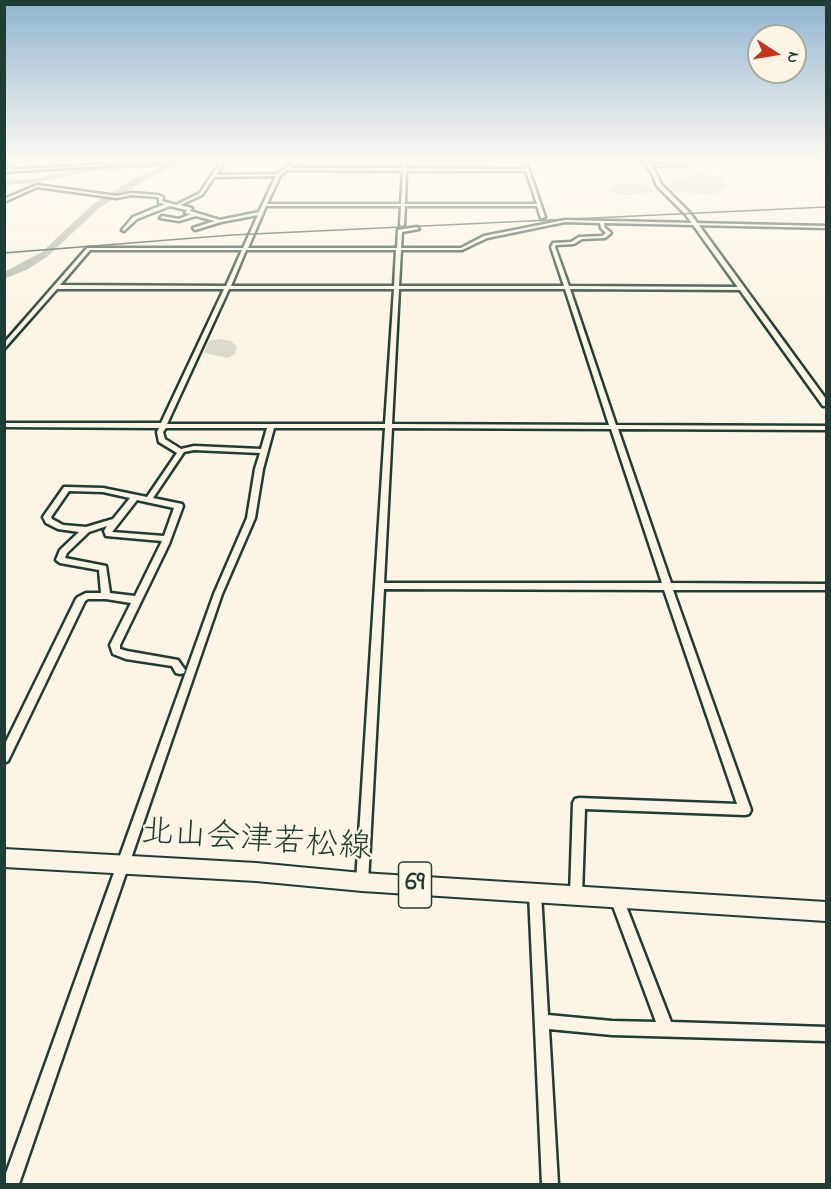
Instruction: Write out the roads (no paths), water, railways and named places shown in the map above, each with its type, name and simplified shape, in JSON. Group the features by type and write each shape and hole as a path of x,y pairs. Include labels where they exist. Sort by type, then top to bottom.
{"main road":[{"name":"北山会津若松線","path":"4,858 256,872 362,882 826,912"}],"street":[{"path":"124,230 139,216"},
{"path":"162,217 179,220 190,216"},
{"path":"205,216 220,221"},
{"path":"195,229 243,216"},
{"path":"258,216 160,432 162,440 180,451 194,448 264,451"},
{"path":"402,216 402,225"},
{"path":"688,216 826,404"},
{"path":"4,347 89,249 462,249 486,237 565,221 826,227"},
{"path":"576,896 579,803 745,810 553,247 555,244 572,243 581,238 603,237 609,233 603,228 602,222"},
{"path":"362,882 400,231 417,228"},
{"path":"56,287 740,288"},
{"path":"4,425 826,428"},
{"path":"11,1185 218,594 252,518 271,426"},
{"path":"148,499 179,456 180,451"},
{"path":"86,531 62,527 49,521 48,517 67,489 103,490 179,506 167,539 115,645 116,651 126,655 175,663 180,670"},
{"path":"134,498 108,531 109,534 167,539"},
{"path":"106,596 103,568 60,560 63,552 86,531 116,521"},
{"path":"380,586 826,587"},
{"path":"4,758 76,606 86,596 137,600"},
{"path":"535,892 550,1185"},
{"path":"616,898 666,1029"},
{"path":"541,1021 612,1028 826,1034"}],"waterway":[{"path":"4,276 25,267 45,254 85,216"}],"railway":[{"path":"4,253 232,235 625,216"}]}
